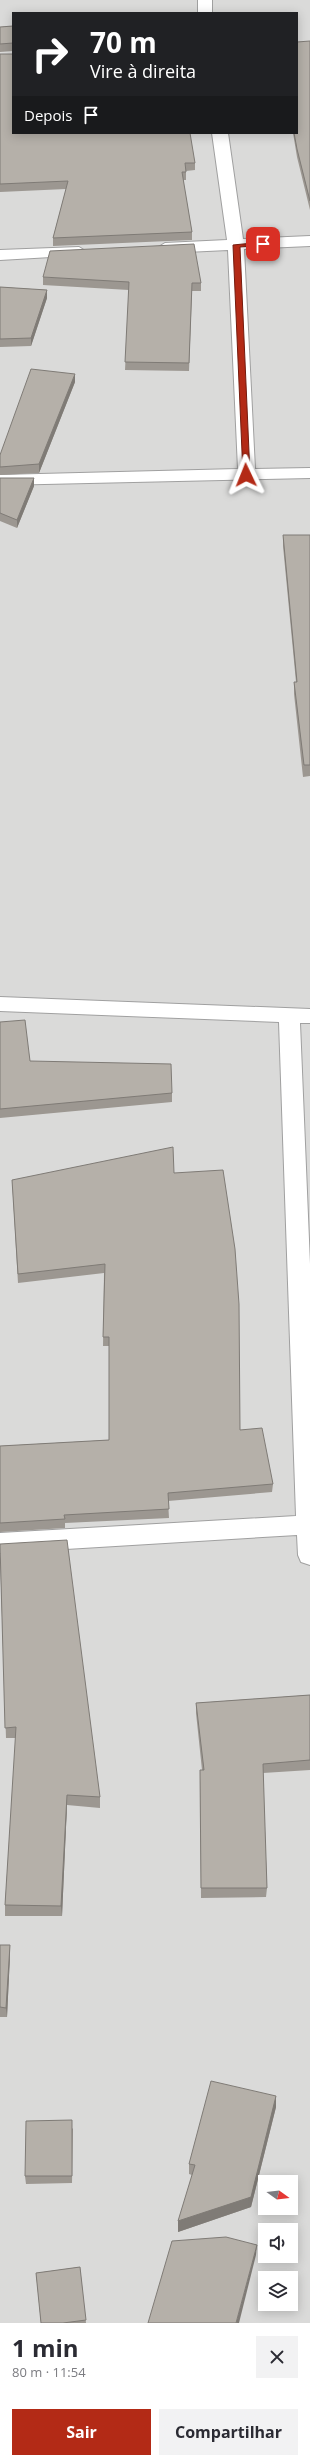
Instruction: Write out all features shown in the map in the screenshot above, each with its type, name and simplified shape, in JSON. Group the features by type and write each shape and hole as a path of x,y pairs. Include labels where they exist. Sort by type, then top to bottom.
{"street":[{"path":"205,0 206,12"},
{"path":"220,134 236,245 246,475"},
{"path":"150,249 310,241"},
{"path":"0,255 94,251"},
{"path":"0,480 310,473"},
{"path":"0,1004 300,1016 310,1555"},
{"path":"0,1542 309,1525"}],"shaded area":[{"path":"0,0 310,0 310,2323 0,2323"}],"building":[{"path":"12,26 12,43 0,44 0,27"},
{"path":"310,41 310,201 294,134 298,134 298,42"},
{"path":"0,54 12,54 12,134 190,134 195,163 185,163 186,172 182,172 192,232 53,238 68,181 0,184"},
{"path":"194,244 201,283 192,283 189,363 125,362 129,282 43,277 50,251"},
{"path":"0,287 47,290 31,338 0,339"},
{"path":"31,369 75,374 39,464 0,467 0,455"},
{"path":"0,478 34,478 17,520 0,513"},
{"path":"283,535 310,535 310,765 304,765 294,682 297,682"},
{"path":"25,1020 30,1061 171,1064 172,1093 0,1109 0,1022"},
{"path":"173,1147 174,1173 223,1170 235,1249 239,1304 240,1430 262,1428 273,1484 168,1493 169,1509 64,1515 65,1519 0,1523 0,1446 109,1440 109,1337 103,1337 105,1264 18,1274 12,1180"},
{"path":"67,1540 100,1797 67,1795 61,1906 5,1905 16,1727 5,1728 0,1544"},
{"path":"310,1695 310,1760 263,1764 267,1888 201,1888 200,1770 204,1770 196,1703"},
{"path":"0,1945 10,1945 6,2008 0,2007"},
{"path":"211,2081 276,2096 251,2197 178,2221 195,2165 189,2164"},
{"path":"72,2120 72,2176 25,2176 26,2121"},
{"path":"226,2237 257,2245 236,2323 148,2323 172,2241"},
{"path":"80,2267 86,2320 63,2323 41,2323 36,2273"}],"route":[{"path":"246,475 236,245 263,244"}]}
